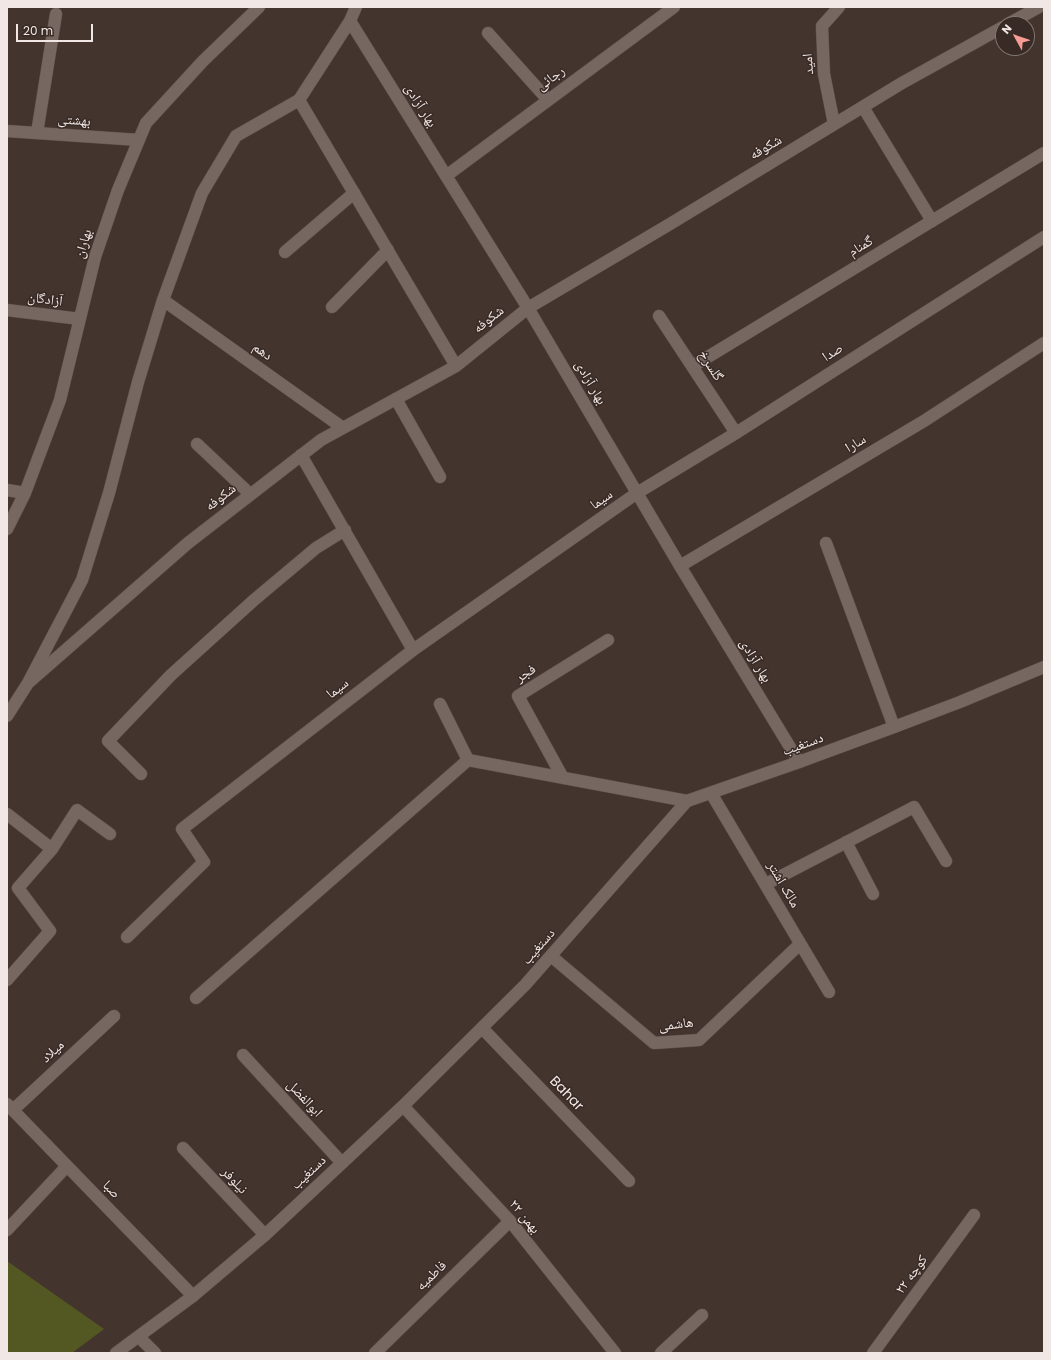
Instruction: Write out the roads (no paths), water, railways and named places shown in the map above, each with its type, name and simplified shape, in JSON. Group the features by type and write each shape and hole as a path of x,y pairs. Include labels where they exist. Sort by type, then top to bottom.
{"street":[{"name":"بهاران","path":"7,529 25,493 60,400 95,257 118,190 146,123 203,61 259,7"},
{"path":"7,716 28,683 82,580 109,493 138,382 163,300 202,193 236,136 299,100 350,21 356,7"},
{"name":"رجائی","path":"446,176 674,7"},
{"name":"امید","path":"834,124 824,74 822,26 839,7"},
{"path":"1023,16 1039,7"},
{"path":"37,133 56,14"},
{"name":"بهار آزادی","path":"350,21 528,308 680,566 799,762"},
{"name":"شکوفه","path":"28,683 188,543 321,440 456,366 528,308 670,224 902,83 995,31"},
{"path":"488,33 548,100"},
{"path":"299,100 456,366"},
{"path":"863,107 932,222"},
{"name":"بهشتی","path":"7,131 139,140"},
{"name":"گمنام","path":"693,366 1044,153"},
{"path":"285,252 354,193"},
{"name":"صدا","path":"637,493 736,433 1044,236"},
{"path":"332,307 388,250"},
{"name":"دهم","path":"163,300 343,428"},
{"name":"آزادگان","path":"7,310 80,319"},
{"name":"گلسرخ","path":"660,316 736,433"},
{"name":"سارا","path":"680,566 924,421 1044,343"},
{"path":"396,399 440,478"},
{"path":"196,444 250,494"},
{"path":"301,455 413,650"},
{"path":"7,490 25,493"},
{"name":"سیما","path":"127,938 204,862 182,829 413,650 637,493"},
{"path":"141,774 108,741 170,675 254,600 316,548 345,530"},
{"path":"826,543 894,728"},
{"name":"فجر","path":"563,778 518,696 608,640"},
{"name":"دستغیب","path":"116,1353 194,1296 265,1235 403,1106 525,985 687,801 894,728 1044,667"},
{"path":"440,704 468,760"},
{"path":"468,760 687,801"},
{"path":"196,998 468,760"},
{"name":"مالک اشتر","path":"711,793 829,992"},
{"path":"766,884 914,806 946,861"},
{"path":"7,980 50,931 18,888 52,849 77,810 110,834"},
{"path":"7,814 52,849"},
{"path":"846,842 873,894"},
{"name":"هاشمی","path":"551,956 654,1043 699,1040 800,944"},
{"name":"میلاد","path":"10,1107 114,1016"},
{"name":"Bahar","path":"482,1028 629,1181"},
{"name":"ابوالفضل","path":"243,1055 342,1163"},
{"name":"۲۲ بهمن","path":"403,1106 510,1221 614,1353"},
{"name":"صبا","path":"10,1107 194,1296"},
{"name":"نیلوفر","path":"182,1148 265,1235"},
{"path":"7,1230 67,1166"},
{"name":"کوچه ۲۲","path":"873,1353 974,1215"},
{"name":"فاطمیه","path":"375,1353 510,1221"},
{"path":"661,1353 702,1315"},
{"path":"139,1336 155,1353"}]}
